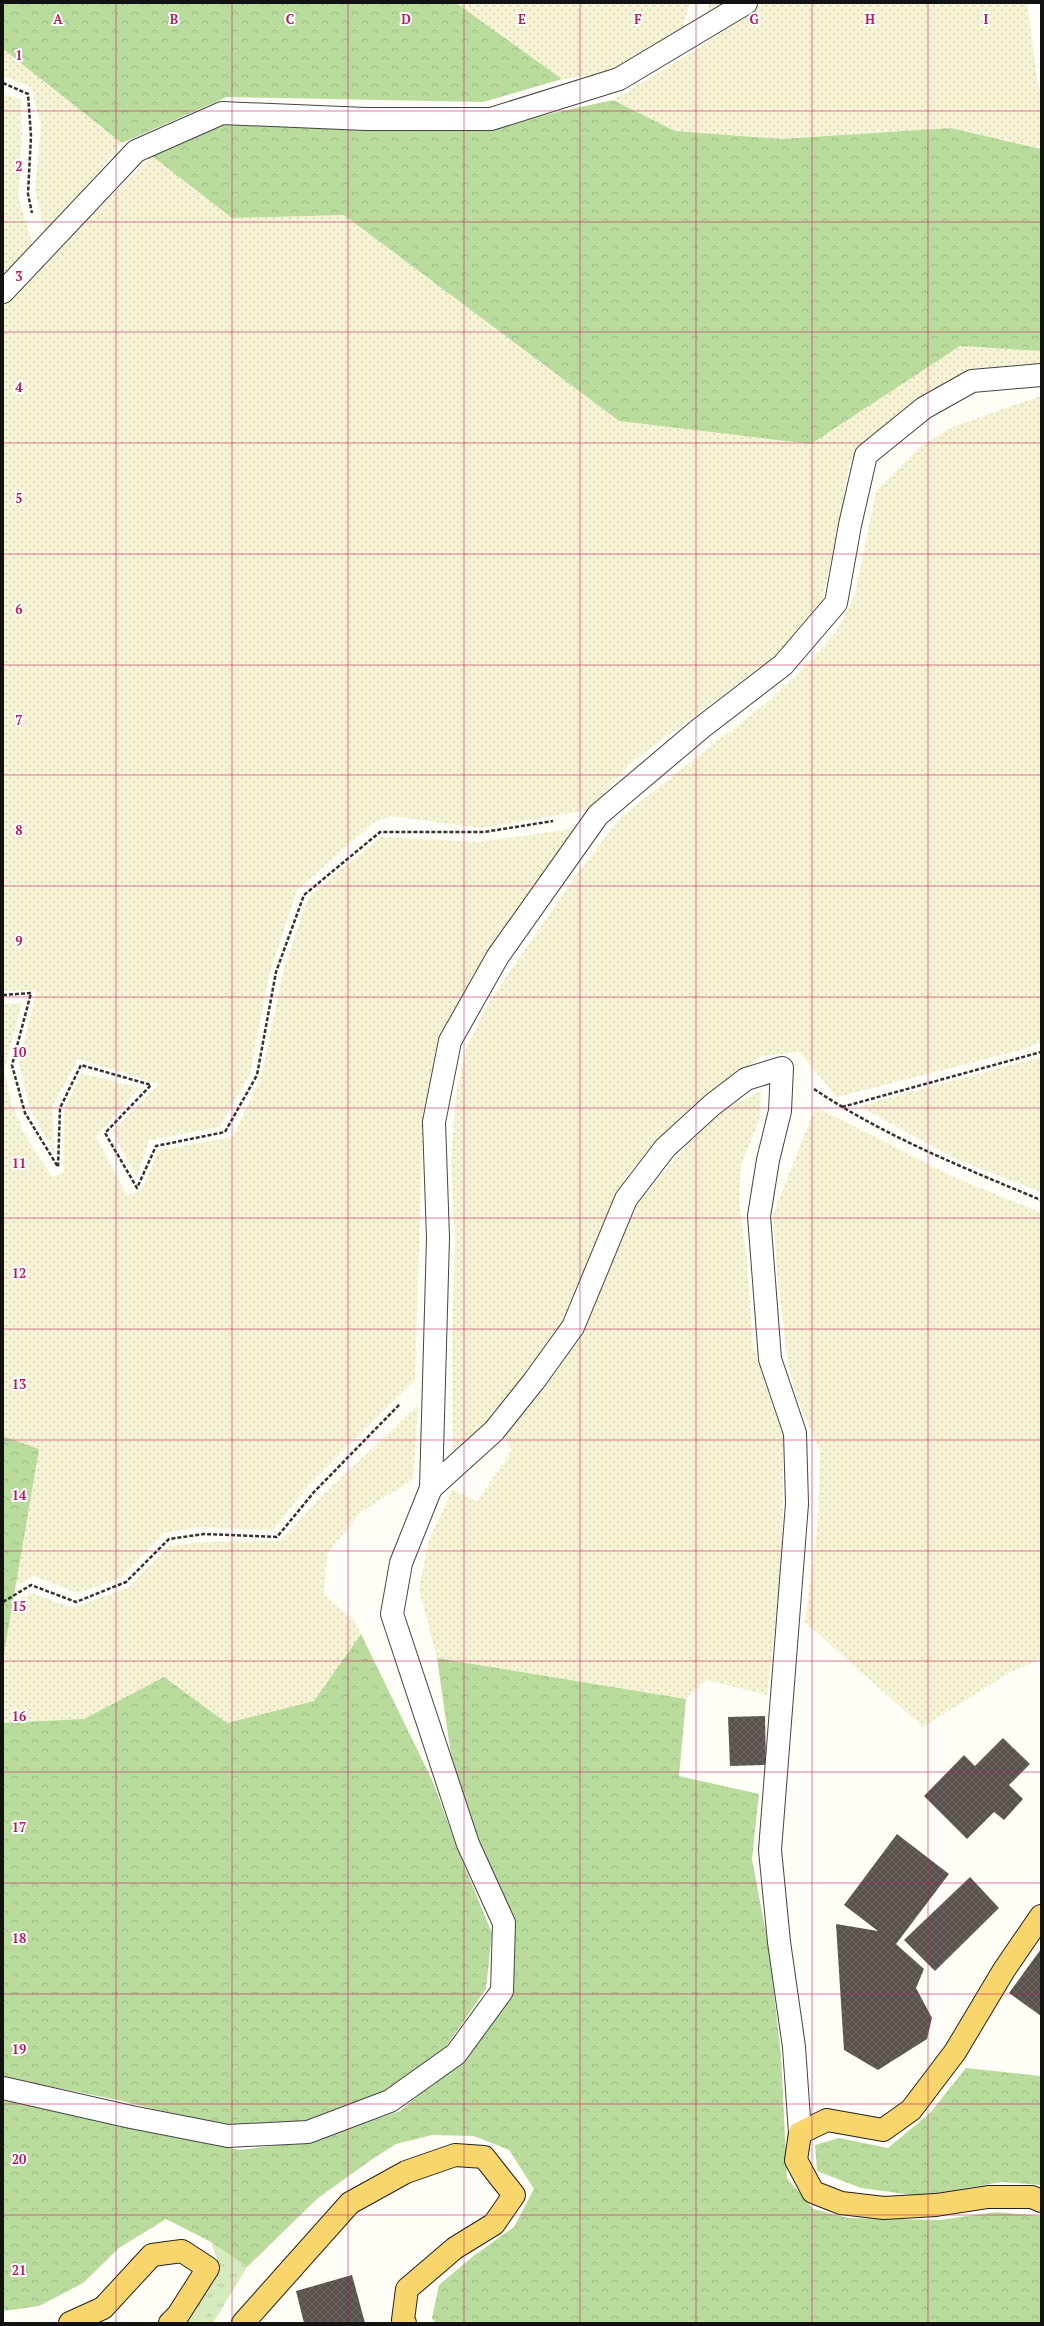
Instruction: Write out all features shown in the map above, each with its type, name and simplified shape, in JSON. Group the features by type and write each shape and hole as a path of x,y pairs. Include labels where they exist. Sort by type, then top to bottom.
{"main road":[{"path":"1041,1916 1004,1970 955,2052 911,2110 883,2130 827,2120 800,2133 796,2160 813,2192 841,2203 884,2208 936,2205 988,2197 1032,2197 1041,2201"},
{"path":"243,2323 350,2204 406,2172 455,2155 484,2157 514,2195 494,2224 455,2248 407,2289 403,2320 405,2323"},
{"path":"70,2323 103,2308 152,2255 182,2251 208,2268 178,2315 170,2323"}],"street":[{"path":"3,292 136,151 222,113 366,119 491,119 619,79 746,3"},
{"path":"3,2088 131,2117 228,2136 308,2132 390,2101 456,2054 502,1991 504,1923 468,1844 392,1614 401,1563 431,1488 438,1238 434,1122 450,1041 498,956 598,815 701,728 783,665 836,603 850,525 866,455 924,408 972,381 1041,375"},
{"path":"431,1488 494,1431 534,1381 573,1327 626,1199 665,1148 712,1105 746,1079 782,1068 780,1111 768,1160 759,1216 770,1359 795,1433 797,1504 770,1850 779,1942 794,2047 800,2133"}],"path":[{"path":"3,83 28,94 31,136 28,194 41,252"},
{"path":"3,995 31,993 12,1065 25,1113 58,1167 60,1108 81,1065 151,1085 105,1133 137,1188 156,1146 225,1132 257,1075 276,972 304,895 380,832 484,832 598,815"},
{"path":"841,1108 1041,1052"},
{"path":"782,1068 841,1108 960,1166 1041,1200"},
{"path":"3,1602 31,1584 76,1602 126,1582 168,1539 204,1534 277,1536 314,1492 435,1369"}],"shaded area":[{"path":"456,3 690,3 681,33 612,73 562,79"},
{"path":"710,3 727,3 706,17"},
{"path":"763,3 1027,3 1038,86 1041,91 1041,149 951,128 781,139 675,131 613,100 696,50"},
{"path":"3,49 122,143 46,236 35,190 41,125 31,87 3,76"},
{"path":"3,94 21,100 22,136 18,196 33,247 3,281"},
{"path":"152,156 232,218 344,215 619,421 811,444 960,346 1041,351 1041,364 949,380 896,416 850,461 836,541 821,604 773,658 633,761 588,810 482,828 391,816 373,823 297,890 269,975 250,1074 220,1127 149,1140 137,1177 112,1132 159,1084 78,1059 53,1105 54,1153 30,1109 19,1063 37,990 3,991 3,303"},
{"path":"1041,396 1041,1042 1025,1049 837,1097 799,1052 762,1056 685,1112 656,1140 625,1178 568,1326 490,1428 453,1449 452,1342 455,1241 451,1161 456,1095 467,1046 491,999 580,870 622,816 770,700 810,661 836,632 855,595 876,491 922,445 955,426"},
{"path":"578,828 473,975 447,1025 423,1113 415,1380 307,1487 273,1530 199,1527 164,1533 121,1578 78,1593 34,1576 15,1586 39,1449 3,1436 3,1004 22,1003 4,1071 12,1105 26,1137 52,1177 64,1173 64,1111 81,1073 139,1088 96,1137 127,1195 141,1191 159,1150 233,1137 262,1074 284,968 309,896 381,837 479,842"},
{"path":"1041,1057 1041,1192 956,1159 859,1106"},
{"path":"761,1091 760,1118 741,1165 739,1202 747,1262 753,1345 783,1434 782,1567 767,1695 707,1680 686,1699 437,1658 419,1589 429,1540 453,1489 477,1502 512,1450 502,1434 555,1372 584,1323 625,1227 643,1195 700,1132 726,1109"},
{"path":"816,1107 956,1178 1041,1213 1041,1659 1009,1673 923,1727 805,1622 818,1522 820,1451 798,1401 788,1365 777,1272 773,1214"},
{"path":"418,1405 413,1479 361,1512 327,1554 324,1595 353,1619 361,1634 314,1701 227,1723 164,1677 84,1719 3,1723 3,1660 13,1603 31,1593 73,1608 129,1587 169,1546 202,1542 280,1541 324,1494"}],"green space":[{"path":"3,3 456,3 562,79 483,102 227,97 122,143 3,49"},
{"path":"613,100 675,131 781,139 951,128 1041,149 1041,351 960,346 811,444 619,421 344,215 232,218 152,156 229,121 488,127"},
{"path":"3,1436 39,1449 3,1660"},
{"path":"361,1634 433,1782 459,1853 492,1933 486,1989 443,2051 383,2098 297,2128 228,2128 118,2100 3,2077 3,1723 84,1719 164,1677 227,1723 314,1701"},
{"path":"437,1658 686,1699 679,1776 759,1794 752,1859 769,1949 781,2055 787,2178 813,2209 848,2218 940,2220 997,2212 1041,2216 1041,2323 436,2323 432,2318 439,2285 472,2257 514,2227 534,2189 509,2150 474,2136 432,2135 396,2144 371,2160 318,2198 247,2267 211,2242 166,2219 119,2248 83,2283 39,2306 3,2311 3,2099 240,2150 312,2141 400,2111 466,2055 514,1994 514,1916 471,1829 452,1762"},
{"path":"966,2068 1041,2076 1041,2185 1002,2182 920,2196 861,2188 817,2171 815,2145 839,2138 888,2148 930,2113"},
{"path":"211,2242 247,2267 213,2323 180,2323 211,2284 219,2265"}],"building":[{"path":"765,1716 766,1765 730,1766 728,1717"},
{"path":"1003,1738 1030,1764 1009,1785 1023,1799 1004,1820 994,1812 967,1839 924,1796 964,1755 975,1766"},
{"path":"897,1834 949,1874 896,1944 924,1969 916,1988 932,2018 927,2039 878,2070 844,2050 836,1924 878,1931 844,1905"},
{"path":"970,1877 999,1908 935,1971 904,1940"},
{"path":"1041,1949 1041,2016 1009,1993"},
{"path":"352,2275 365,2323 304,2323 296,2291"}]}
